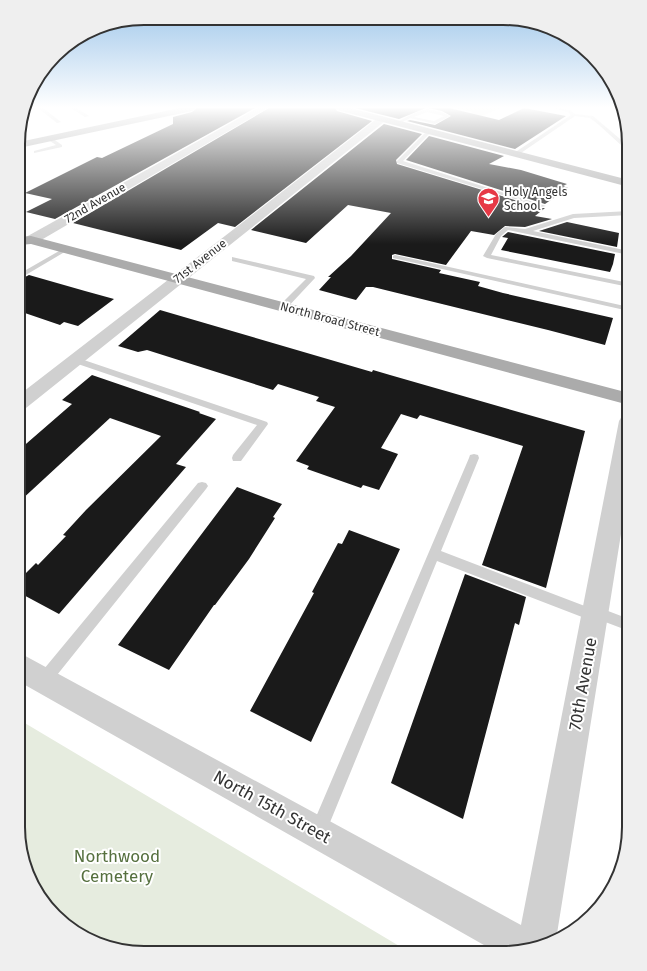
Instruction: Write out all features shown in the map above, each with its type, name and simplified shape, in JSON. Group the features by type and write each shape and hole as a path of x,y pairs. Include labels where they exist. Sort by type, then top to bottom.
{"main road":[{"path":"516,154 622,182"},
{"name":"North Broad Street","path":"25,240 66,249 622,397"}],"street":[{"name":"72nd Avenue","path":"25,240 182,153"},
{"name":"71st Avenue","path":"25,399 338,153"},
{"name":"70th Avenue","path":"537,941 622,461"},
{"name":"North 15th Street","path":"31,673 520,945"}],"lane":[{"path":"408,153 399,162 543,206"},
{"path":"525,231 573,216 622,213"},
{"path":"622,252 507,228 498,235 487,256 622,284"},
{"path":"25,273 66,249"},
{"path":"395,257 622,307"},
{"path":"235,259 311,278 283,307"},
{"path":"75,360 263,424 237,458"},
{"path":"318,832 474,458"},
{"path":"31,673 202,486"},
{"path":"434,554 622,623"}],"green space":[{"name":"Northwood Cemetery","path":"25,723 399,946 144,946 113,942 85,930 60,911 50,899 41,886 31,865 27,850 25,827"}],"building":[{"path":"112,153 173,153 55,219 26,212 52,199 25,193 97,157 102,158"},
{"path":"192,153 330,153 235,227 218,223 181,250 73,223"},
{"path":"347,153 403,153 396,160 397,164 545,208 535,216 552,219 525,227 505,226 494,235 471,231 446,265 395,254 392,255 392,259 441,270 439,273 480,282 478,286 503,293 613,318 605,345 373,287 366,287 356,300 319,290 331,277 328,277 351,256 391,213 348,205 306,243 251,230"},
{"path":"412,153 494,153 504,156 489,164 521,170 567,184 563,186 568,188 545,204 406,160"},
{"path":"567,222 619,233 617,247 539,231"},
{"path":"508,232 615,254 613,264 610,272 501,250 508,238 502,237"},
{"path":"29,275 114,299 78,326 64,322 60,325 25,313 25,277"},
{"path":"160,310 372,372 373,370 585,431 546,588 482,565 523,446 420,415 417,419 401,414 381,448 398,454 379,490 363,485 361,488 307,469 309,466 296,461 335,407 316,401 319,397 278,384 273,390 147,350 138,352 118,346"},
{"path":"92,375 200,412 199,413 216,419 176,464 186,467 59,614 25,596 25,574 36,563 38,565 66,536 63,535 86,510 161,436 110,418 25,496 25,445 72,404 62,400"},
{"path":"237,487 282,504 273,517 275,518 249,559 214,605 169,670 118,645"},
{"path":"349,530 400,549 311,742 250,711 314,593 312,592 338,543 342,544"},
{"path":"465,574 526,597 519,625 515,623 463,819 391,783"}],"place":[{"name":"Holy Angels School","path":"489,218"}]}
